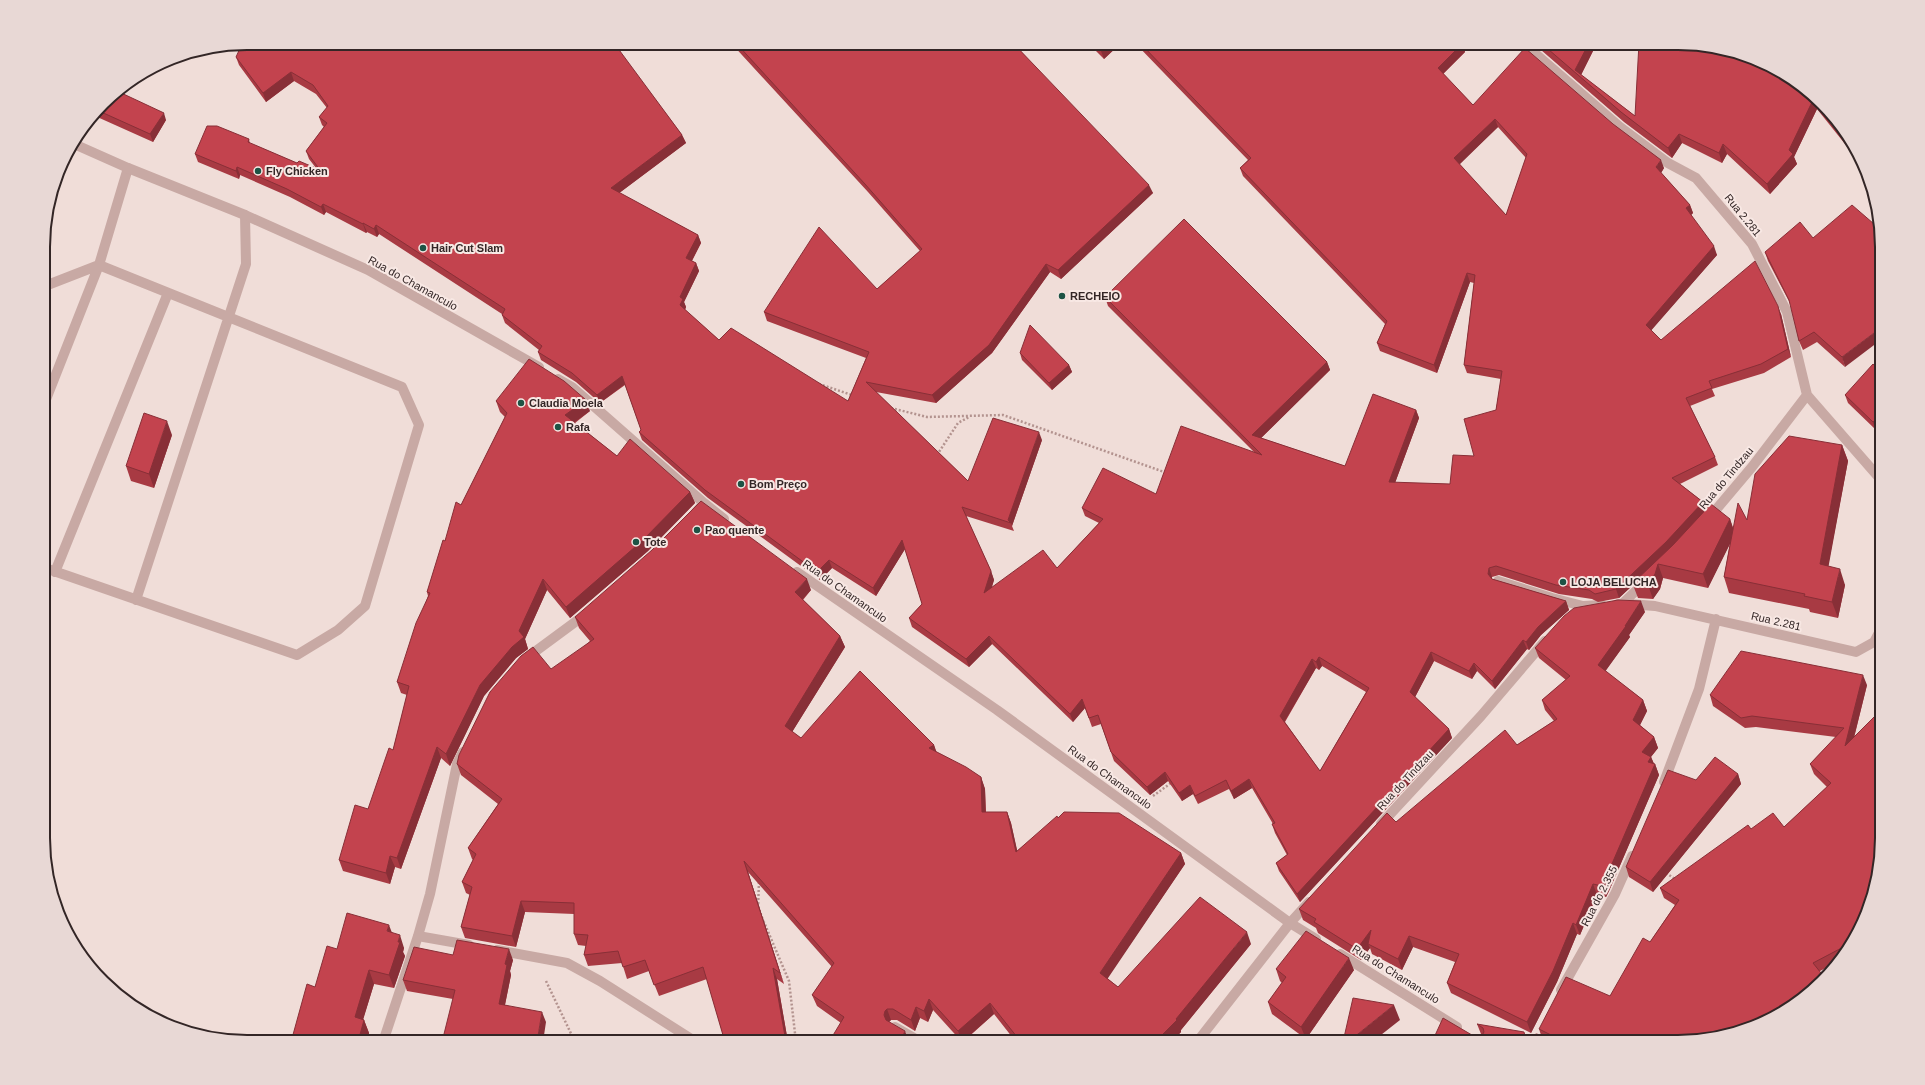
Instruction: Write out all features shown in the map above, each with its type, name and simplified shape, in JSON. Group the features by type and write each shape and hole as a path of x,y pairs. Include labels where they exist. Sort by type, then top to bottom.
{"street":[{"name":"Rua 2.281","path":"1531,50 1620,127 1668,163 1696,178 1752,244 1787,312 1807,395 1875,473"},
{"name":"Rua do Chamanculo","path":"78,146 128,168 245,215 368,270 535,364 572,387 704,503 731,524"},
{"path":"50,389 99,266 128,168"},
{"path":"136,600 246,264 245,215"},
{"path":"50,284 99,266 402,387 419,425 365,606 338,630 297,655 50,570"},
{"path":"55,572 168,293"},
{"name":"Rua do Tindzau","path":"1704,523 1752,467 1807,395"},
{"path":"689,519 704,503"},
{"name":"Rua do Chamanculo","path":"787,564 849,609 997,710 1290,923 1468,1033"},
{"path":"1575,613 1622,604 1653,575"},
{"path":"1497,581 1583,606 1622,604"},
{"name":"Rua 2.281","path":"1622,604 1655,606 1856,652 1875,640"},
{"path":"516,668 521,662 577,621 594,606"},
{"path":"1661,789 1699,689 1716,619"},
{"name":"Rua do Tindzau","path":"1375,831 1482,716 1551,636"},
{"path":"385,1035 418,936 430,894 457,764 467,745"},
{"name":"Rua do 2.355","path":"1557,997 1615,894 1634,851"},
{"path":"1202,1035 1290,923 1316,894"},
{"path":"418,936 567,963 600,981 685,1035"},
{"path":"894,1026 909,1035"}],"path":[{"path":"818,383 858,397"},
{"path":"885,406 927,417 953,418 971,415 1003,415 1175,476"},
{"path":"936,457 958,423 971,415"},
{"path":"1137,812 1154,794 1176,780"},
{"path":"1634,851 1677,881"},
{"path":"759,879 758,908 789,981 795,1035"},
{"path":"534,956 572,1035"}],"building":[{"path":"239,50 619,50 682,135 611,188 698,235 686,258 696,263 680,297 683,299 680,305 719,340 731,328 848,401 869,352 764,312 819,227 877,289 922,249 865,184 742,50 1020,50 1149,185 1058,270 1046,264 989,345 932,395 866,382 968,481 993,418 1039,432 1008,520 1011,523 962,507 991,571 984,593 1043,550 1057,568 1103,519 1082,508 1103,468 1156,494 1181,426 1262,455 1105,297 1184,219 1327,362 1252,435 1345,466 1373,394 1416,410 1389,482 1450,484 1453,455 1474,456 1464,419 1496,410 1502,371 1464,365 1475,275 1467,273 1434,365 1377,343 1387,321 1240,168 1251,158 1147,50 1456,50 1438,68 1473,105 1523,50 1527,50 1613,124 1661,160 1656,167 1690,205 1686,208 1714,246 1646,325 1661,340 1755,261 1778,306 1788,349 1761,364 1709,381 1712,388 1686,398 1715,457 1672,478 1703,502 1666,542 1616,589 1595,594 1589,590 1556,585 1496,566 1489,568 1488,574 1492,579 1566,601 1538,627 1526,642 1523,640 1492,681 1474,663 1469,671 1431,652 1410,692 1449,729 1297,894 1276,863 1288,854 1272,824 1275,823 1249,779 1231,791 1226,780 1195,796 1190,785 1179,793 1165,772 1147,787 1111,752 1098,715 1089,718 1082,699 1070,714 989,636 966,659 909,618 922,604 902,540 873,588 829,560 817,572 705,490 639,432 641,430 622,376 597,395 572,373 538,352 542,346 502,315 505,309 376,225 374,229 323,204 321,207 287,189 237,167 236,171 195,154 207,126 217,126 249,139 248,142 297,163 299,161 320,170 306,151 327,123 319,117 328,106 313,85 291,72 263,93 236,57","holes":["1495,119 1527,154 1506,215 1454,158","1319,657 1369,688 1320,771 1280,716 1312,659 1316,662"]},
{"path":"1549,50 1585,50 1575,70 1635,116 1639,50 1691,50 1741,60 1776,76 1812,103 1789,150 1793,154 1767,184 1723,144 1719,153 1679,134 1668,148 1621,112"},
{"path":"123,94 164,113 150,134 103,113"},
{"path":"1852,205 1873,223 1875,234 1875,332 1842,357 1814,332 1799,341 1789,300 1765,252 1800,222 1813,238"},
{"path":"1030,325 1069,365 1049,383 1020,353"},
{"path":"529,359 564,381 586,400 565,415 617,456 630,439 690,492 643,540 566,607 543,579 519,631 524,637 512,647 480,685 446,754 437,747 397,858 390,856 386,873 339,860 355,805 368,809 389,748 393,750 409,686 397,682 416,623 430,593 427,592 443,540 445,541 456,502 461,505 507,413 496,401"},
{"path":"1873,364 1875,366 1875,420 1873,422 1845,395"},
{"path":"144,413 167,421 149,474 126,466"},
{"path":"1789,436 1842,445 1820,564 1840,569 1832,602 1804,596 1805,594 1724,577 1738,503 1747,520 1755,474"},
{"path":"701,501 807,579 795,592 840,636 785,726 801,738 860,671 934,745 929,748 966,767 981,777 982,812 1007,812 1016,852 1057,816 1058,818 1064,812 1119,813 1181,853 1100,973 1118,987 1200,897 1247,932 1176,1019 1177,1020 1162,1035 1015,1035 990,1003 958,1031 929,999 924,1011 916,1007 911,1020 893,1009 887,1009 885,1011 884,1015 886,1020 905,1031 903,1035 833,1035 844,1017 812,995 834,963 744,861 780,973 773,968 785,1035 723,1035 703,967 654,985 645,960 623,967 618,951 584,955 588,935 574,934 574,903 521,901 512,936 461,927 472,887 462,882 476,854 468,848 502,799 457,764 459,755 490,692 521,656 533,647 551,669 594,639 575,617 652,550"},
{"path":"1711,504 1730,519 1703,574 1658,564 1655,574 1648,585 1632,584 1673,545"},
{"path":"1618,600 1641,601 1626,626 1598,665 1643,700 1633,720 1654,737 1642,752 1651,757 1648,762 1655,764 1605,880 1602,886 1593,884 1576,925 1573,923 1553,971 1527,1022 1447,983 1459,954 1409,936 1398,959 1368,944 1371,930 1357,949 1314,922 1316,919 1299,909 1387,813 1396,822 1505,730 1517,745 1557,719 1542,700 1570,676 1535,648 1564,616 1574,608"},
{"path":"1741,651 1863,675 1845,746 1875,716 1875,851 1865,901 1855,925 1841,948 1813,963 1821,973 1808,986 1776,1009 1741,1025 1691,1035 1551,1035 1539,1029 1566,977 1610,996 1643,938 1650,942 1679,900 1660,888 1748,825 1751,829 1773,813 1784,827 1831,783 1810,764 1844,728 1752,716 1741,718 1710,695"},
{"path":"1715,757 1738,774 1650,882 1626,867 1668,770 1696,780"},
{"path":"347,913 389,925 387,931 400,935 398,942 400,942 389,975 369,970 355,1017 364,1020 360,1035 293,1035 307,984 315,987 327,946 337,949"},
{"path":"1306,931 1349,958 1301,1027 1268,1002 1286,977 1276,969"},
{"path":"457,940 509,949 505,964 507,965 499,1004 542,1012 538,1035 444,1035 455,990 403,980 414,947 453,955"},
{"path":"1353,998 1394,1005 1357,1035 1345,1035"},
{"path":"1443,1018 1472,1035 1435,1035"},
{"path":"1477,1024 1524,1032 1525,1035 1482,1035 1484,1032 1483,1028"}],"place":[{"name":"Fly Chicken","path":"258,171"},
{"name":"Hair Cut Slam","path":"423,248"},
{"name":"RECHEIO","path":"1062,296"},
{"name":"Claudia Moela","path":"521,403"},
{"name":"Rafa","path":"558,427"},
{"name":"Bom Preço","path":"741,484"},
{"name":"Pao quente","path":"697,530"},
{"name":"Tote","path":"636,542"},
{"name":"LOJA BELUCHA","path":"1563,582"}]}
